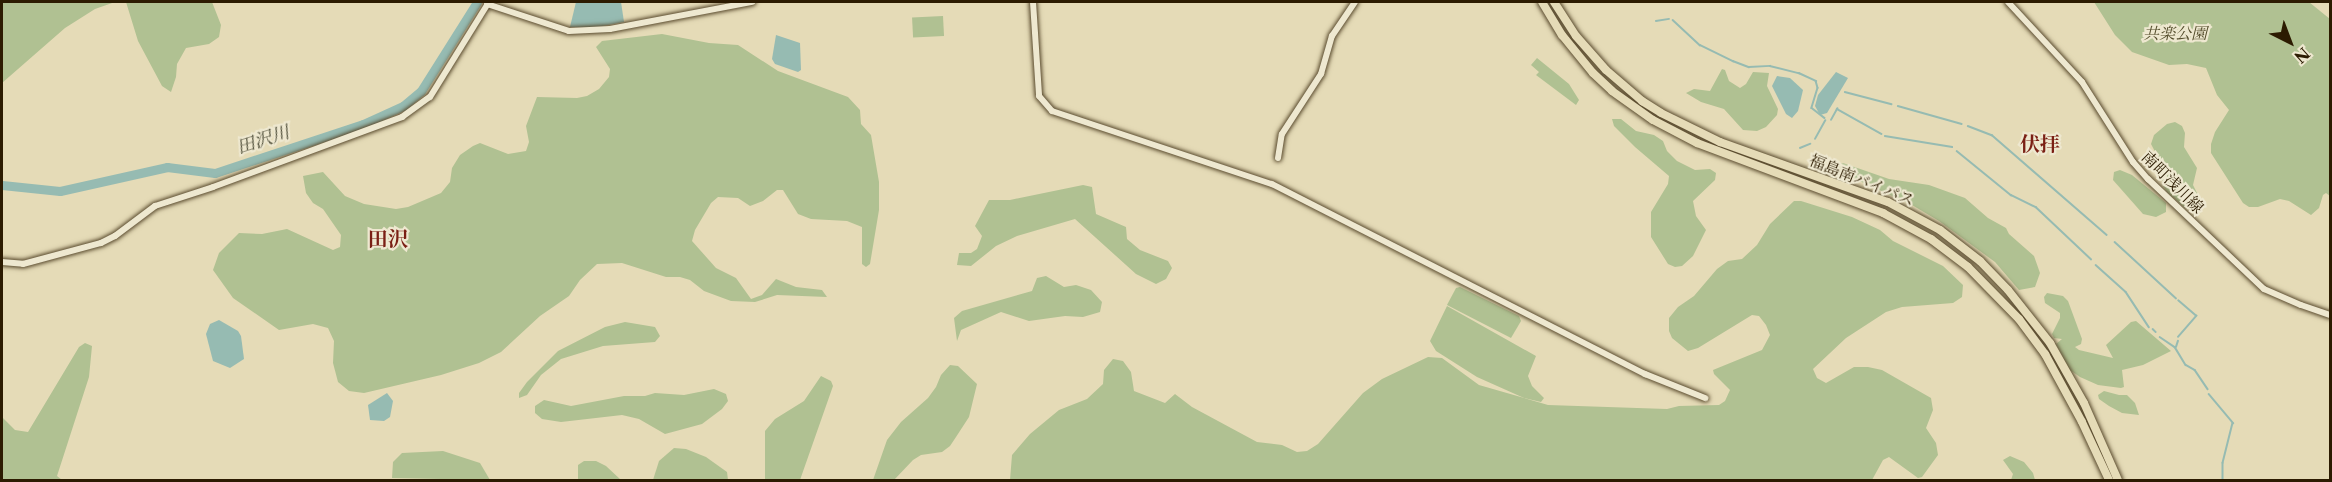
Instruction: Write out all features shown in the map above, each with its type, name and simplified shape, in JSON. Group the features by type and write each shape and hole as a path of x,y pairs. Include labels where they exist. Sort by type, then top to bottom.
{"highway":[{"name":"福島南バイパス","path":"1542,2 1562,35 1593,73 1612,91 1653,120 1697,143 1883,213 1931,239 1968,267 1999,296 2040,348 2082,422 2109,480"},
{"name":"福島南バイパス","path":"1554,2 1576,36 1606,70 1661,113 1720,141 1888,202 1940,230 1980,261 2008,290 2050,343 2084,403 2118,480"}],"street":[{"path":"2,262 23,264 101,243 115,236 155,206 213,188 402,117 430,97 488,3 569,31 610,29 752,2"},
{"path":"1034,2 1039,96 1052,111 1272,184 1646,374 1705,398"},
{"path":"1278,158 1282,134 1321,74 1332,36 1354,2"},
{"name":"南町浅川線","path":"2008,2 2082,82 2133,162 2148,179 2264,289 2301,306 2331,315"}],"green space":[{"path":"2,2 115,2 95,9 65,28 2,83"},
{"path":"126,2 212,2 221,25 219,37 209,44 186,48 177,64 171,92 162,86 138,41"},
{"name":"共楽公園","path":"2094,2 2309,2 2330,19 2330,196 2326,193 2323,195 2319,208 2311,215 2289,201 2280,199 2258,207 2249,207 2243,203 2211,153 2215,132 2229,110 2217,95 2206,68 2187,64 2169,65 2132,52 2115,35"},
{"path":"943,16 944,36 913,38 912,18"},
{"path":"662,34 709,43 738,45 778,71 848,97 860,110 861,124 871,135 879,182 879,210 870,264 866,267 862,264 862,227 847,221 811,219 798,214 783,190 777,190 763,201 750,206 738,198 718,197 711,203 695,230 692,241 716,268 736,278 751,299 762,295 776,279 796,287 822,290 827,297 777,295 755,302 731,301 704,291 690,280 680,277 666,277 622,263 597,264 580,280 569,296 540,316 501,352 479,363 441,375 364,393 349,391 338,382 333,363 334,341 328,328 313,324 279,330 233,298 213,270 219,253 239,233 262,234 287,229 333,250 340,247 341,235 323,209 313,203 306,193 303,176 323,172 345,196 364,204 396,209 408,207 441,193 450,182 452,168 460,155 473,146 480,143 508,154 526,151 529,142 526,126 537,97 577,98 587,96 599,89 609,77 610,69 596,47 602,41"},
{"path":"1537,58 1569,84 1579,100 1576,105 1536,75 1539,72 1531,65"},
{"path":"1722,69 1725,70 1729,81 1740,88 1746,84 1753,72 1769,73 1767,86 1778,109 1777,115 1766,127 1757,131 1743,130 1724,109 1701,102 1686,93 1694,89 1710,91"},
{"path":"1612,119 1621,119 1636,131 1654,135 1663,141 1667,151 1677,161 1695,170 1710,169 1716,173 1715,180 1693,201 1696,216 1706,230 1693,256 1682,266 1675,267 1668,264 1651,237 1651,212 1668,184 1669,176 1614,126"},
{"path":"2175,122 2182,126 2185,133 2184,147 2197,168 2193,185 2201,201 2196,211 2185,208 2167,192 2162,184 2164,169 2151,144 2154,135 2167,124"},
{"path":"1843,163 1889,179 1929,185 1965,198 1988,218 2006,228 2009,234 2034,256 2040,273 2035,287 2019,290 1995,262 1939,221 1912,205 1831,168"},
{"path":"2120,170 2132,175 2166,203 2166,212 2156,217 2143,214 2113,180 2114,172"},
{"path":"1083,185 1092,187 1096,214 1126,227 1127,239 1140,250 1168,261 1172,268 1166,279 1156,284 1136,274 1075,219 1017,236 996,246 971,266 957,265 959,253 971,253 977,249 982,236 975,226 989,200 1010,200"},
{"path":"1794,201 1801,201 1852,217 1880,230 1893,241 1943,266 1963,285 1962,297 1953,303 1902,307 1886,312 1846,338 1813,369 1817,378 1826,383 1854,367 1882,370 1931,398 1933,410 1926,428 1936,443 1938,455 1922,477 1918,478 1889,457 1883,460 1872,480 1010,480 1012,455 1030,434 1059,410 1087,399 1103,384 1104,370 1113,359 1123,361 1131,372 1134,391 1165,403 1175,394 1192,407 1257,442 1282,445 1297,452 1307,451 1318,444 1363,393 1382,379 1428,357 1442,358 1479,385 1548,405 1667,409 1679,406 1719,405 1725,401 1730,390 1714,374 1713,370 1762,350 1770,335 1766,325 1759,316 1752,315 1698,348 1688,351 1672,338 1669,331 1669,318 1678,307 1694,296 1717,269 1728,261 1742,259 1757,245 1770,224"},
{"path":"1046,276 1064,287 1076,285 1091,290 1102,302 1100,312 1083,317 1065,316 1029,321 1001,312 961,330 957,341 954,318 962,311 1032,291 1037,278"},
{"path":"1460,287 1519,316 1521,321 1511,338 1447,305 1456,288"},
{"path":"2047,293 2063,296 2068,301 2082,339 2081,344 2075,347 2079,350 2113,358 2106,345 2131,322 2136,321 2171,351 2143,365 2122,370 2124,387 2121,388 2098,385 2080,377 2070,370 2056,344 2062,339 2054,338 2052,334 2060,313 2045,303 2044,297"},
{"path":"1447,306 1536,356 1528,376 1532,386 1544,398 1541,402 1524,398 1477,377 1436,351 1430,341"},
{"path":"625,322 655,327 660,336 655,342 603,346 561,359 541,375 527,395 519,398 519,393 527,382 558,351 605,327"},
{"path":"85,343 92,346 89,377 57,476 62,480 2,480 2,417 15,430 28,432 79,347"},
{"path":"950,365 958,366 977,384 969,417 950,446 942,452 921,455 894,480 873,480 887,440 901,422 928,398 941,375"},
{"path":"821,376 831,381 833,386 800,480 765,480 765,431 775,419 804,401"},
{"path":"714,389 726,394 728,401 722,409 702,424 665,434 639,419 622,415 561,422 542,419 535,413 535,406 544,400 571,406 624,396 645,396 655,393 684,395"},
{"path":"2104,391 2127,395 2135,403 2139,415 2122,413 2109,406 2099,399 2098,395"},
{"path":"674,448 686,449 706,457 727,472 728,480 653,480 659,461"},
{"path":"443,451 480,463 490,480 392,478 393,462 402,453"},
{"path":"2010,456 2024,462 2033,473 2035,480 2011,480 2013,474 2003,460"},
{"path":"584,461 596,461 606,466 621,480 578,480 578,465"}],"water":[{"path":"576,2 621,2 624,22 592,28 570,27"},
{"path":"776,35 800,43 801,70 798,72 775,64 772,59"},
{"path":"1836,72 1848,78 1827,113 1820,115 1815,106 1818,95"},
{"path":"1777,76 1790,78 1803,90 1798,111 1792,118 1786,114 1772,86"},
{"path":"219,320 238,331 241,336 244,359 230,368 213,361 206,334 210,324"},
{"path":"387,393 393,401 390,417 384,421 370,420 368,405"}],"waterway":[{"name":"田沢川","path":"2,185 60,191 167,167 215,173 363,124 403,106 421,91 477,2"},
{"path":"1656,21 1669,19"},
{"path":"1673,20 1700,45 1733,61 1749,67 1770,66 1799,73 1816,81 1818,88 1812,108 1825,118"},
{"path":"1845,92 1891,104"},
{"path":"1898,106 1962,124"},
{"path":"1831,120 1837,109 1882,134"},
{"path":"1815,139 1825,121"},
{"path":"1968,126 1992,135 2107,235"},
{"path":"1885,136 1952,147"},
{"path":"1800,148 1810,144"},
{"path":"1957,151 2011,195 2036,207 2091,259"},
{"path":"2115,242 2176,298"},
{"path":"2096,265 2126,292 2149,327"},
{"path":"2178,337 2196,316 2179,301"},
{"path":"2153,329 2156,332"},
{"path":"2160,337 2175,347 2186,365 2195,370 2208,389"},
{"path":"2176,347 2178,341"},
{"path":"2209,394 2233,423 2223,463 2223,480"}],"district":[{"name":"伏拝","path":"2040,144"},
{"name":"田沢","path":"388,239"}]}
